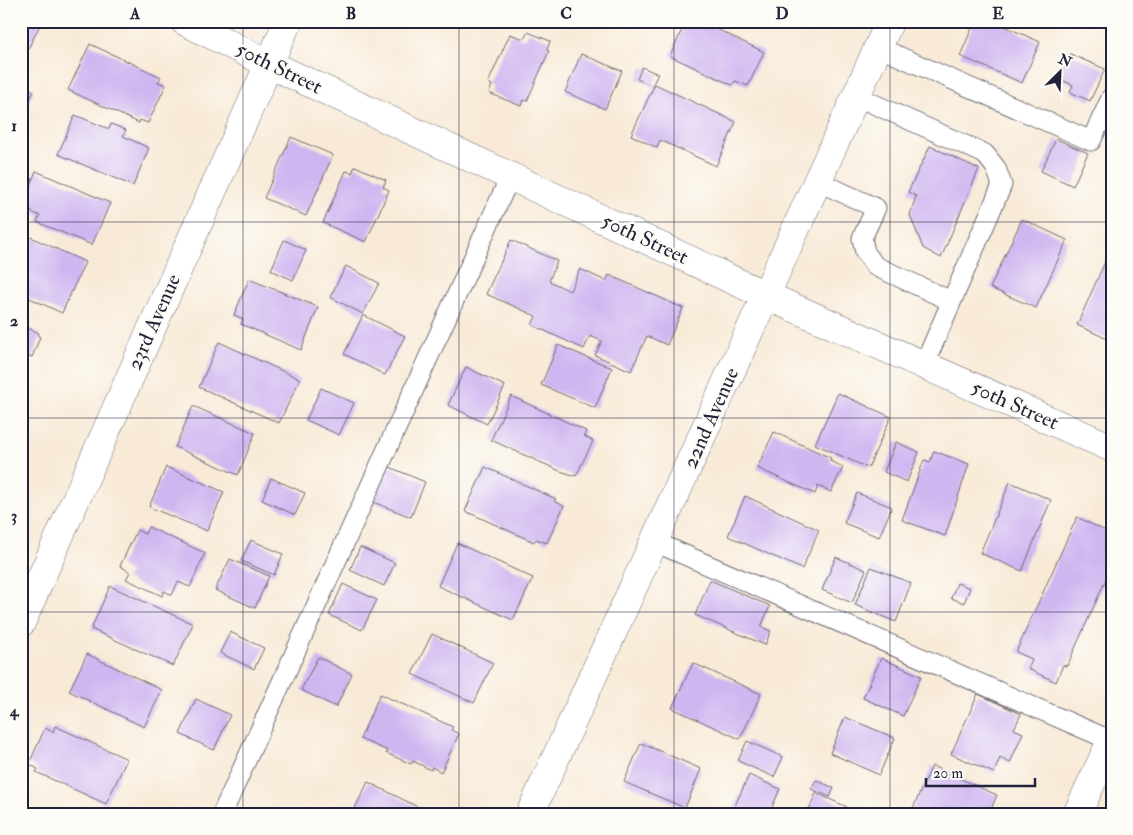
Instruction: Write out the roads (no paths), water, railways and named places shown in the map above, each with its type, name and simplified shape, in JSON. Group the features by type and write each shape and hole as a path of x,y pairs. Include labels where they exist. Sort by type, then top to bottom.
{"street":[{"name":"50th Street","path":"184,21 269,64 765,295 1112,448"},
{"name":"23rd Avenue","path":"21,623 288,21"},
{"name":"22nd Avenue","path":"530,814 890,21"},
{"path":"1078,814 1112,740"}],"lane":[{"path":"878,48 1091,141 1112,96"},
{"path":"856,96 985,154 996,168 1002,185 924,365"},
{"path":"222,814 510,176"},
{"path":"817,182 876,208 862,238 865,252 875,266 951,301"},
{"path":"655,542 1112,740"}]}
